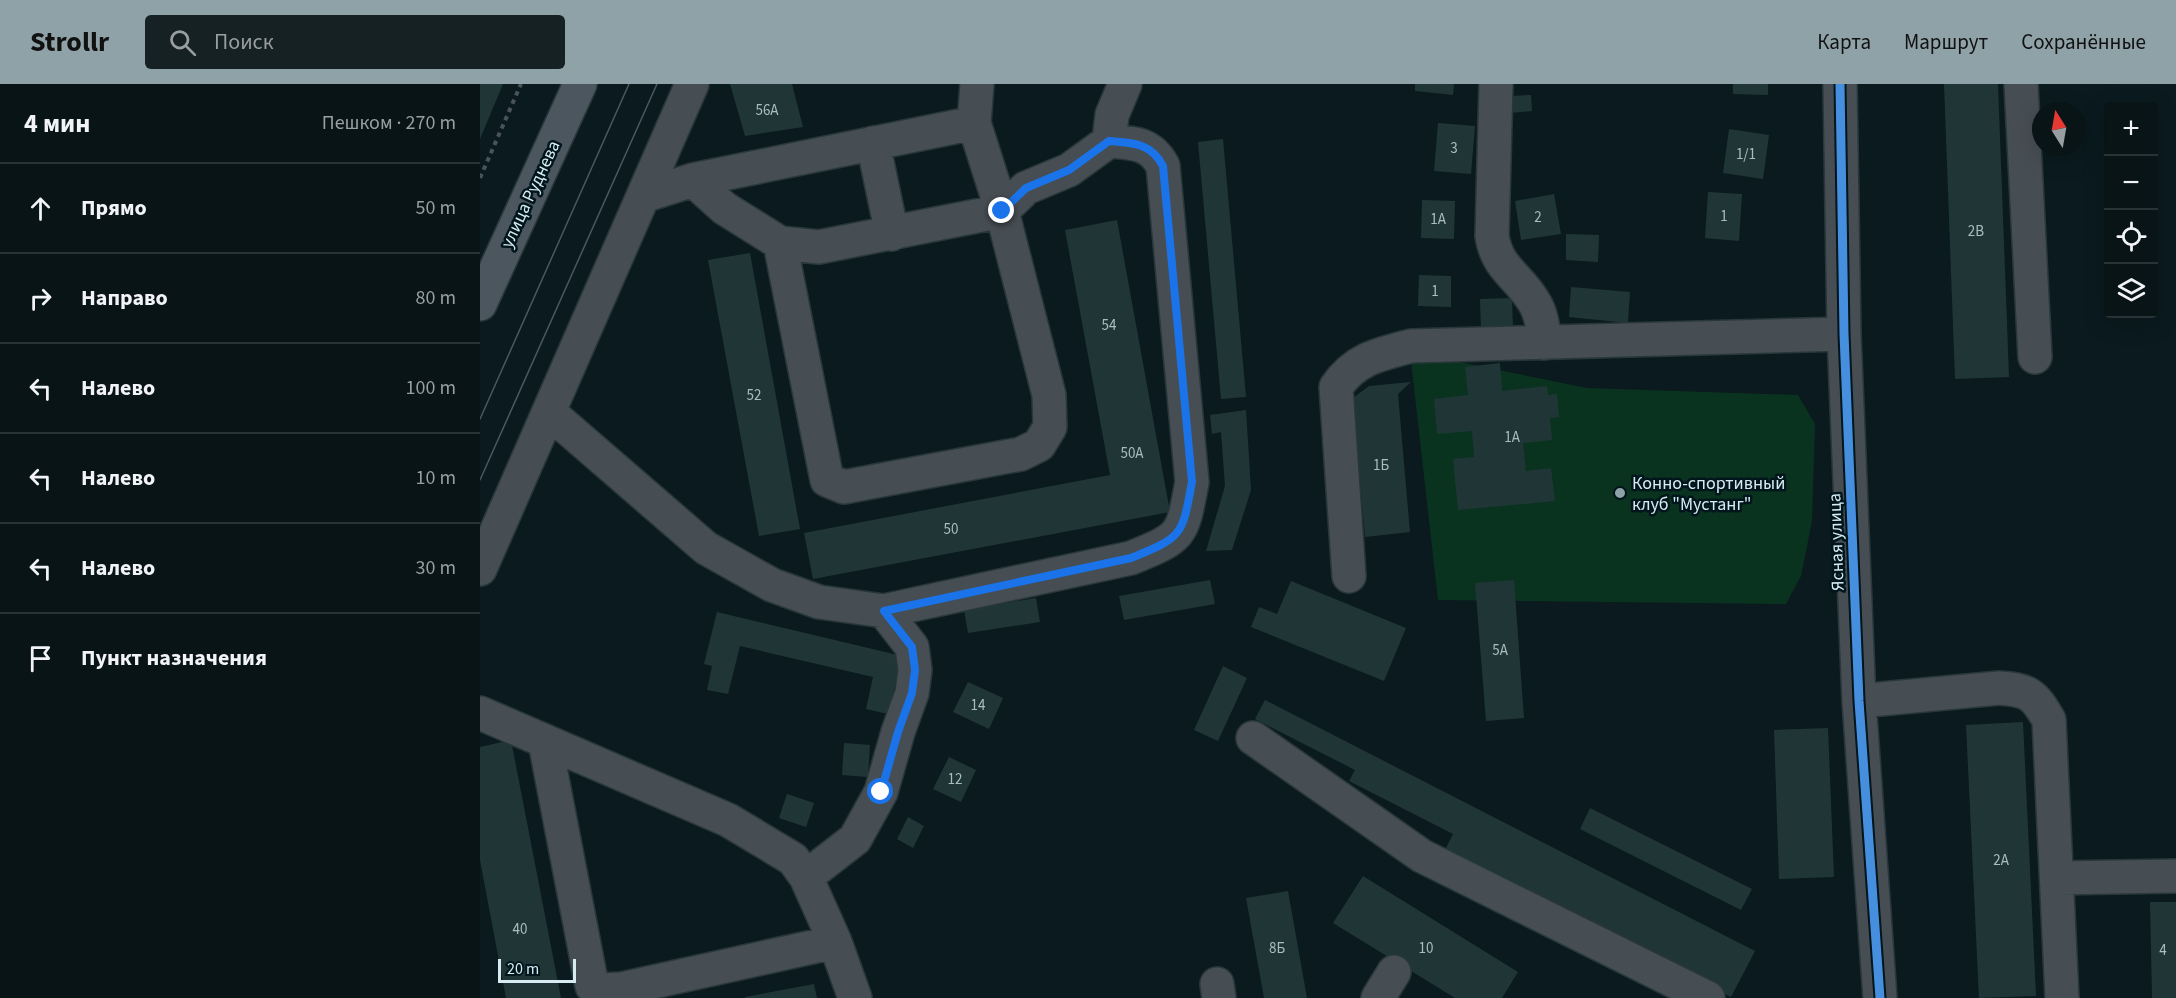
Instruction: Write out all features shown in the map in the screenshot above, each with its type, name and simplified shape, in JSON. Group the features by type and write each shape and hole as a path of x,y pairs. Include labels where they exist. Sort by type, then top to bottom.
{"main road":[{"name":"улица Руднева","path":"480,303 580,84"}],"street":[{"path":"480,569 692,84"},
{"path":"780,243 826,480 844,487 1021,454 1038,445 1050,427 1049,395 1002,211 974,123 977,84"},
{"path":"1109,141 1112,114 1125,84"},
{"path":"1496,84 1492,236 1494,252 1501,264 1534,302 1542,321 1545,343"},
{"name":"Ясная улица","path":"1840,84 1844,334 1859,701 1880,998"},
{"path":"2021,84 2034,357"},
{"path":"643,196 693,180 974,123"},
{"path":"550,413 705,548 772,585 819,602 884,611 1131,558 1164,544 1183,527 1192,482 1163,166 1156,152 1134,143 1109,141 1069,170 1026,188 1002,211 819,247 780,243 724,208 693,180"},
{"path":"873,143 892,234"},
{"path":"1349,576 1336,387 1347,370 1382,353 1411,346 1844,334"},
{"path":"806,877 855,839 881,792 912,693 915,670 912,647 884,611"},
{"path":"1859,701 1999,688 2022,690 2037,700 2049,720 2062,998"},
{"path":"480,713 728,820 793,859 806,877 835,942 855,998"},
{"path":"1253,738 1422,856 1708,998"},
{"path":"545,741 592,986 602,990 621,988 835,942"},
{"path":"2057,878 2176,876"}],"path":[{"path":"480,178 521,84"}],"green space":[{"name":"Конно-спортивный клуб \"Мустанг\"","path":"1410,352 1587,388 1798,395 1815,424 1812,521 1801,576 1786,604 1438,600"}],"building":[{"path":"480,84 503,84 480,139"},
{"path":"730,84 792,84 803,127 745,136"},
{"path":"1415,84 1454,84 1453,95 1415,91"},
{"path":"1733,84 1768,84 1768,95 1733,94"},
{"path":"1944,84 1998,84 2009,377 1955,379"},
{"path":"1531,95 1532,111 1510,113 1509,96"},
{"path":"1438,123 1475,126 1471,174 1434,171"},
{"path":"1729,129 1769,135 1763,179 1723,173"},
{"path":"1223,139 1246,397 1221,399 1198,142"},
{"path":"1708,192 1742,194 1739,241 1705,238"},
{"path":"1554,194 1561,234 1521,240 1515,201"},
{"path":"1422,200 1455,201 1454,239 1421,238"},
{"path":"1117,220 1170,512 813,579 804,533 1110,475 1065,230"},
{"path":"1566,234 1599,235 1598,262 1566,260"},
{"path":"750,253 800,529 759,536 708,260"},
{"path":"1419,275 1451,276 1451,307 1418,306"},
{"path":"1571,287 1630,292 1628,323 1569,317"},
{"path":"1512,298 1513,330 1481,331 1480,299"},
{"path":"1500,363 1502,391 1547,386 1548,395 1557,394 1559,417 1550,418 1552,440 1523,443 1526,471 1551,468 1555,501 1458,510 1453,459 1474,457 1472,431 1437,434 1434,399 1468,395 1465,367"},
{"path":"1411,382 1398,394 1410,532 1365,537 1353,398 1369,386"},
{"path":"1246,410 1251,490 1232,550 1206,551 1225,486 1221,432 1212,434 1210,415"},
{"path":"1210,580 1215,604 1124,620 1119,596"},
{"path":"1514,580 1524,718 1486,721 1475,583"},
{"path":"1291,581 1406,628 1384,681 1251,627 1259,607 1277,614"},
{"path":"1036,598 1040,622 968,633 964,610"},
{"path":"717,612 902,656 888,714 866,709 873,677 740,646 728,694 707,690 712,666 704,664"},
{"path":"1223,666 1247,678 1218,741 1194,730"},
{"path":"968,682 1003,698 989,729 953,712"},
{"path":"1265,700 1755,951 1731,997 1445,850 1453,834 1349,781 1355,770 1255,719"},
{"path":"2023,722 2036,996 1979,998 1966,725"},
{"path":"1828,728 1834,877 1779,879 1774,730"},
{"path":"511,740 561,998 506,998 480,860 480,747"},
{"path":"844,743 870,745 868,777 842,775"},
{"path":"949,757 976,770 961,802 933,789"},
{"path":"787,794 814,803 806,827 779,818"},
{"path":"1590,808 1752,889 1741,910 1580,829"},
{"path":"908,817 924,826 913,848 897,839"},
{"path":"1363,876 1518,972 1502,998 1455,998 1333,923"},
{"path":"1288,891 1307,998 1264,998 1246,898"},
{"path":"2150,902 2176,902 2176,998 2152,998"},
{"path":"814,984 817,998 745,998 745,997"}],"tram line":[{"path":"480,419 629,84"},
{"path":"480,480 657,84"}],"cycle path":[{"path":"1840,84 1844,334 1859,701 1880,998"}],"place":[{"name":"Конно-спортивный клуб \"Мустанг\"","path":"1620,493"}],"route":[{"path":"881,792 912,693 915,670 912,647 884,611 1131,558 1164,544 1183,527 1192,482 1163,166 1156,152 1134,143 1109,141 1069,170 1026,188 1002,211"}]}
